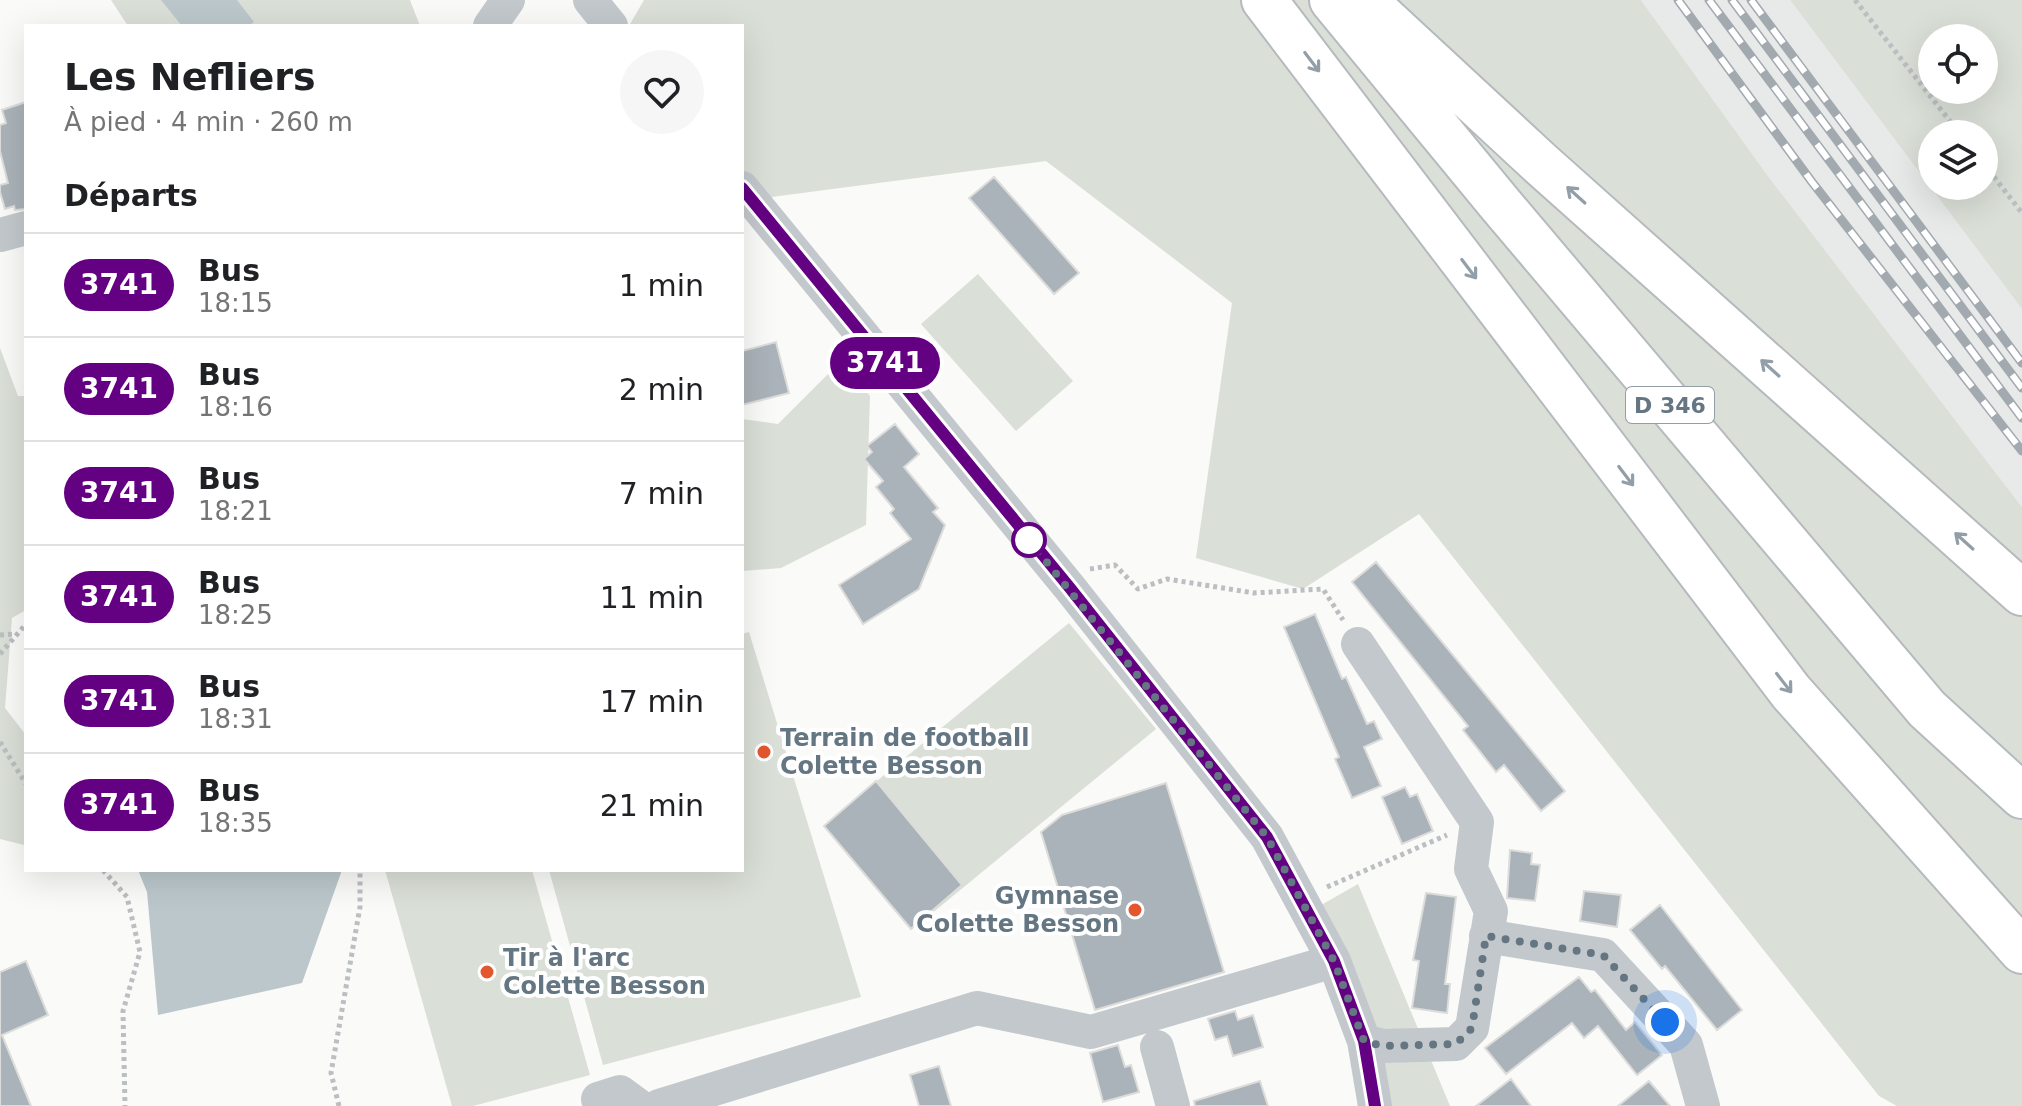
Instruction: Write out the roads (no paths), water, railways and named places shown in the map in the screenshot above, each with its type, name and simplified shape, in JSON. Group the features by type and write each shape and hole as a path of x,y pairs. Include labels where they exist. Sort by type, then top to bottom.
{"main road":[{"path":"1264,0 1791,692 2022,951"},
{"name":"D 346","path":"1332,0 1500,204 1927,709 2022,796"},
{"path":"1364,0 1540,163 2022,593"}],"street":[{"path":"491,24 508,0"},
{"path":"590,0 609,24"},
{"path":"744,190 1070,588 1267,837 1334,961 1364,1041 1375,1106"},
{"path":"0,235 24,229"},
{"path":"1358,644 1477,822 1471,869 1491,911 1472,1028 1456,1044 1382,1046 1364,1041"},
{"path":"1486,936 1603,955 1686,1045 1703,1106"},
{"path":"659,1106 977,1008 1091,1032 1334,961"},
{"path":"1157,1047 1173,1106"},
{"path":"598,1099 620,1092 639,1106"}],"railway":[{"path":"1678,0 1812,182 2022,451"},
{"path":"1709,0 2022,418"},
{"path":"1732,0 2022,388"},
{"path":"1751,0 2022,363"}],"place":[{"name":"Terrain de football Colette Besson","path":"764,752"},
{"name":"Gymnase Colette Besson","path":"1135,910"},
{"name":"Tir à l'arc Colette Besson","path":"487,972"}]}
